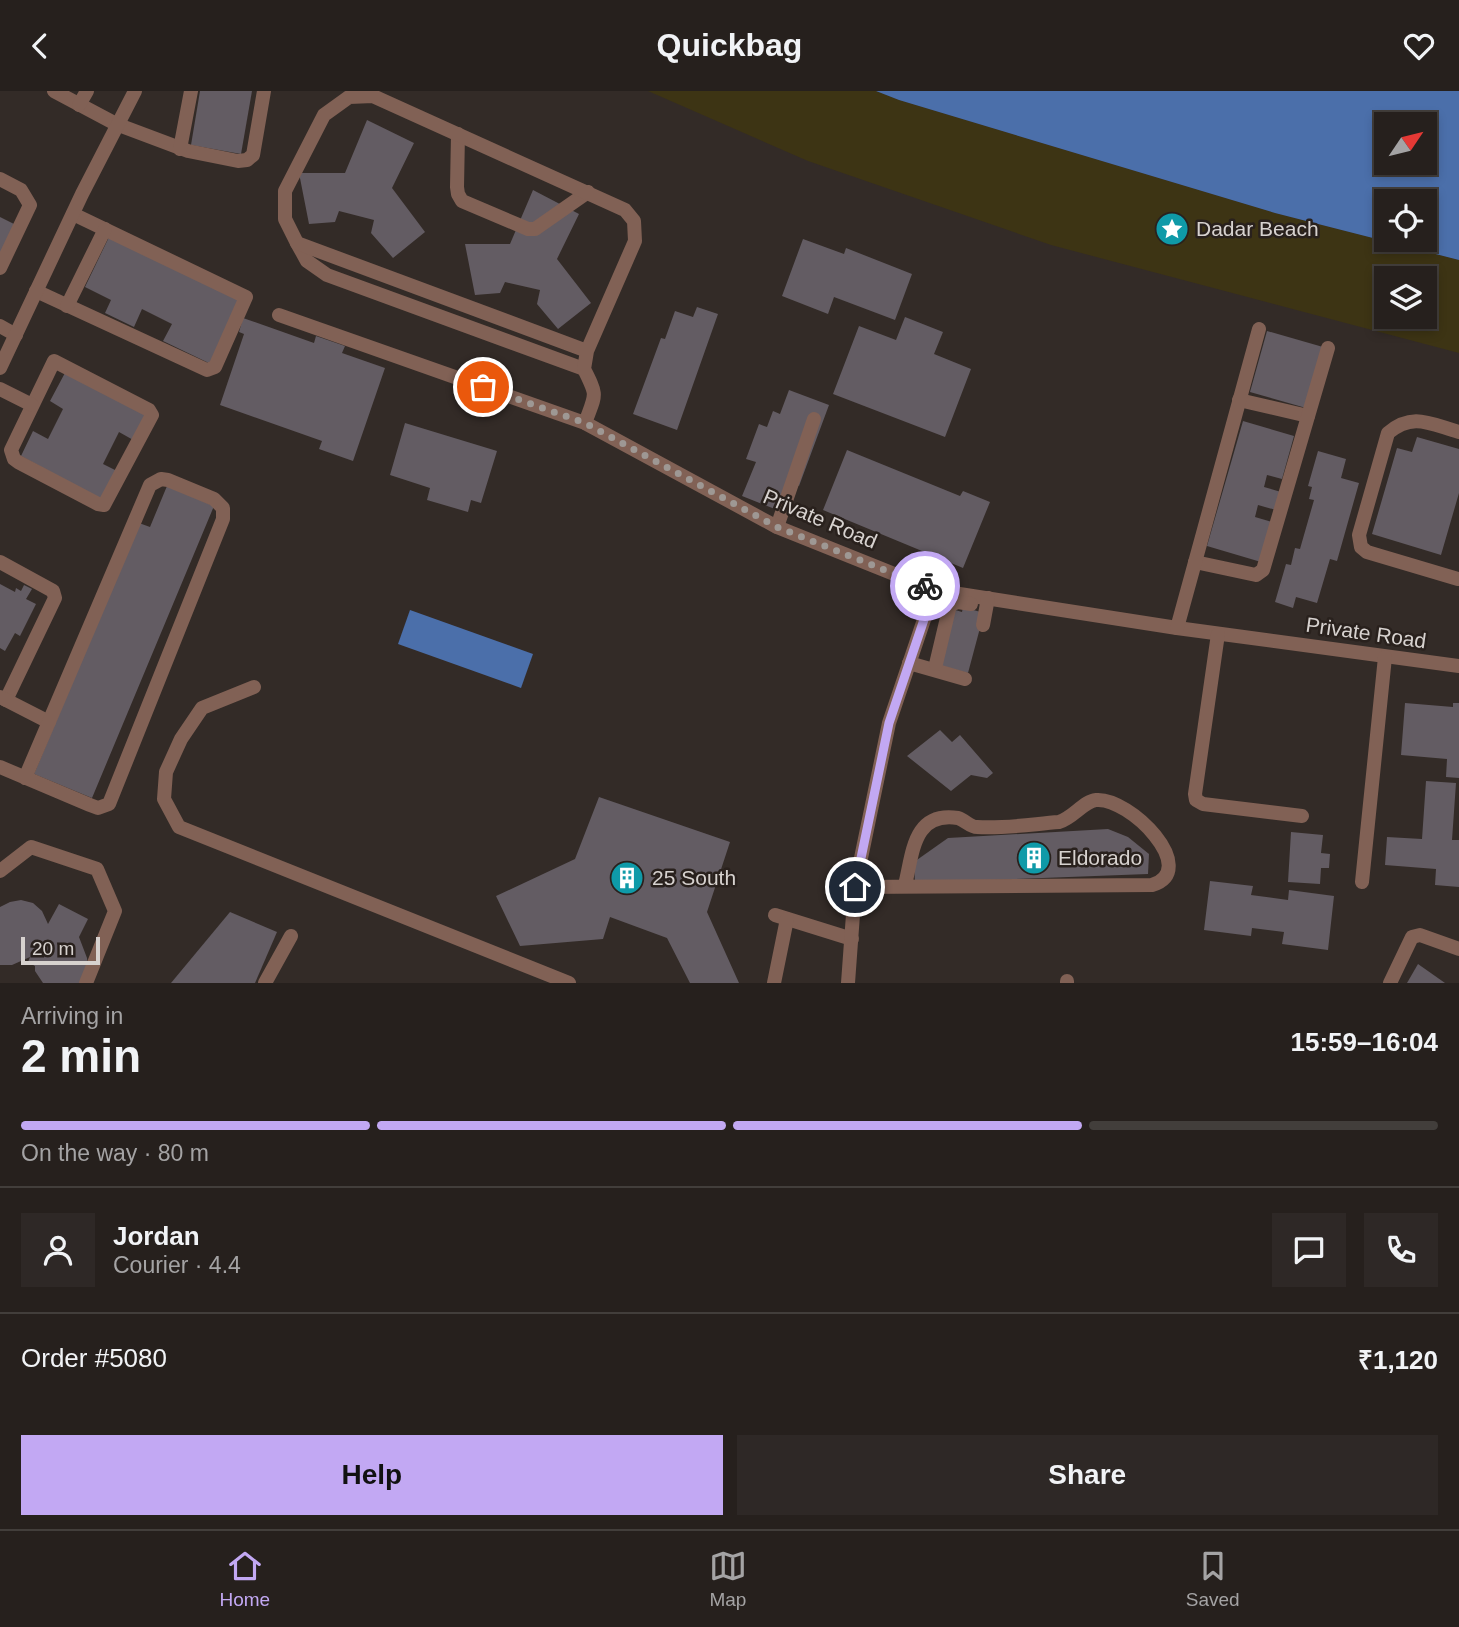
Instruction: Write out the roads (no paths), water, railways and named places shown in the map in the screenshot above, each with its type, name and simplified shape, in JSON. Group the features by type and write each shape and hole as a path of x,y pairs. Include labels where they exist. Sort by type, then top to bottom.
{"street":[{"path":"54,91 116,124 180,149 238,161 247,160 253,155 264,91"},
{"path":"79,105 87,91"},
{"path":"0,368 116,124 135,91"},
{"path":"180,149 191,91"},
{"path":"583,369 587,351 635,241 634,221 625,209 373,96 349,97 324,115 285,191 285,219 307,261 327,275 583,369 594,387 595,396 585,423"},
{"path":"458,134 458,194 462,201 473,206 528,229 535,229 588,193"},
{"path":"0,179 22,190 30,205 0,268"},
{"path":"36,291 208,370 215,367 246,297 73,214"},
{"path":"67,306 105,229"},
{"path":"297,243 587,351"},
{"name":"Private Road","path":"279,315 585,423 777,527 934,590 969,600 1459,666"},
{"path":"0,327 16,335"},
{"path":"1177,628 1259,329"},
{"path":"1195,562 1256,575 1264,570 1328,348"},
{"path":"56,361 151,412 152,417 104,505 98,505 14,460 11,450 32,405 50,366 56,361"},
{"path":"0,389 32,405"},
{"path":"1240,400 1308,416"},
{"path":"777,527 814,419"},
{"path":"1459,432 1414,420 1398,425 1388,433 1359,535 1361,547 1367,552 1459,577"},
{"path":"0,767 25,778 90,806 105,807 109,804 223,519 223,508 214,499 168,480 161,479 150,485 25,778"},
{"path":"0,562 53,591 55,598 3,699 49,722"},
{"path":"848,983 855,887 889,723 934,590"},
{"path":"936,664 949,607 969,600"},
{"path":"983,625 987,602"},
{"path":"1218,633 1196,800 1203,804 1302,816"},
{"path":"1362,882 1385,657"},
{"path":"909,663 965,679"},
{"path":"254,687 202,708 181,739 166,772 164,799 179,827 569,983"},
{"path":"855,887 1152,885 1161,882 1169,869 1160,842 1142,821 1119,805 1098,800 1088,802 1069,819 1059,823 974,828 961,818 939,818 919,831 905,885"},
{"path":"0,871 31,847 97,869 115,911 86,983"},
{"path":"774,983 781,917 852,939"},
{"path":"1390,983 1412,937 1420,935 1459,949"},
{"path":"265,983 291,936"}],"water":[{"path":"876,91 1459,91 1459,260 1428,252 1437,252 1437,189 1374,189 1374,238 1275,213"},
{"path":"410,610 533,654 521,688 398,644"}],"place":[{"name":"Dadar Beach","path":"1172,229"},
{"name":"Eldorado","path":"1034,858"},
{"name":"25 South","path":"627,878"}]}
